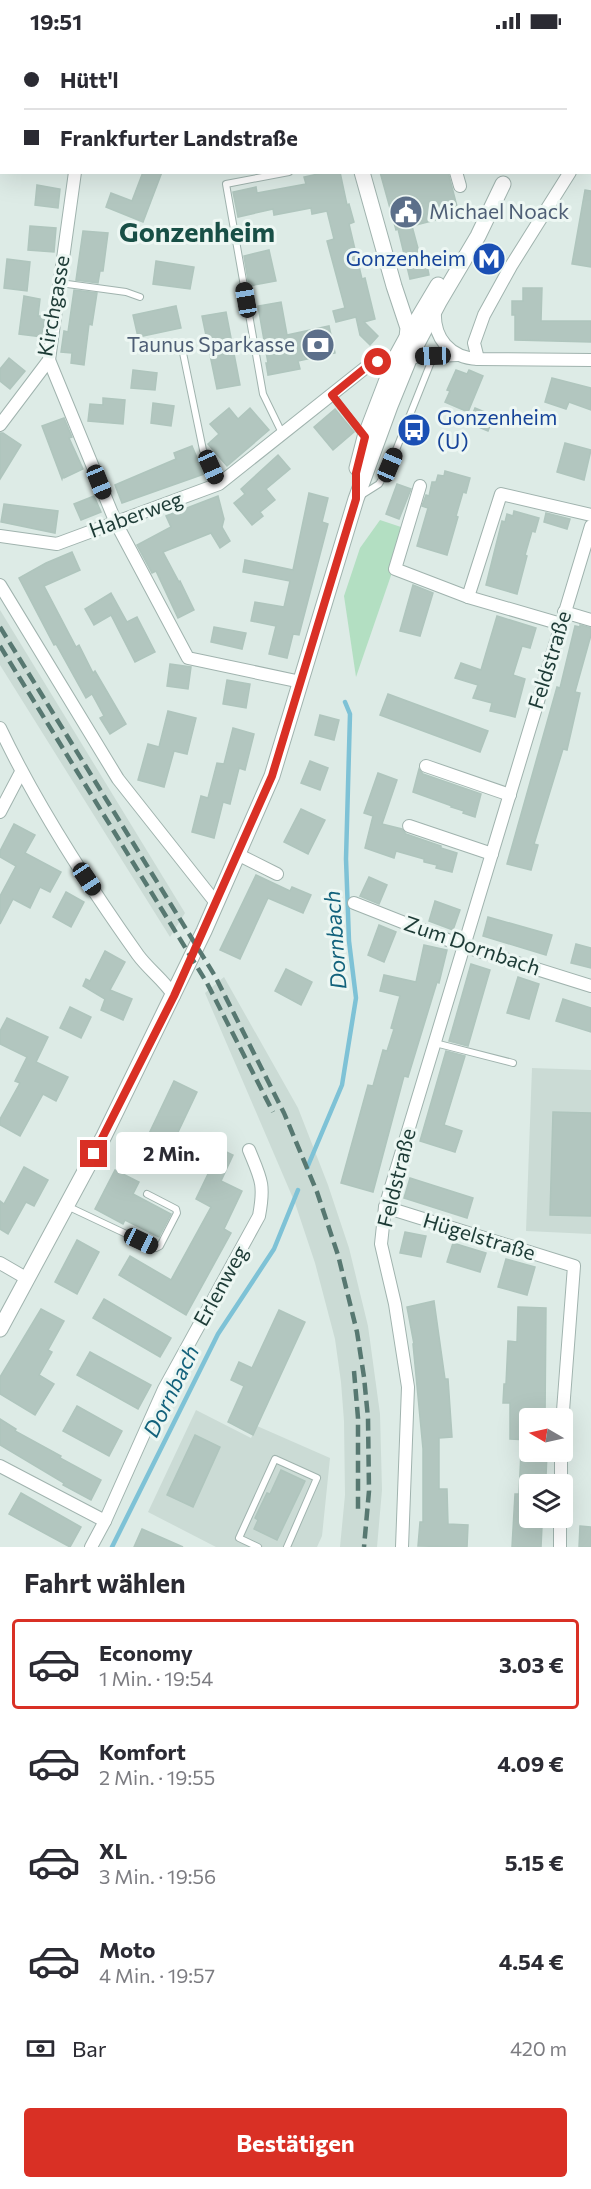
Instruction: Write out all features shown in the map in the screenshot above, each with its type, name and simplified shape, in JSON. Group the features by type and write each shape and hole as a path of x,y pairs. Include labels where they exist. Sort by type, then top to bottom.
{"street":[{"name":"Kirchgasse","path":"0,425 48,360 75,174"},
{"path":"363,174 394,286 407,320 414,336 433,356"},
{"path":"457,174 460,186"},
{"path":"478,359 474,343 484,315 511,266 569,174"},
{"path":"356,499 356,473 365,437 429,306 507,178"},
{"path":"394,286 404,297 429,306"},
{"path":"429,306 440,339 448,349 458,355"},
{"name":"Haberweg","path":"0,536 57,544 219,484 370,364 403,358 458,355 478,359 591,360"},
{"path":"0,1329 67,1206 174,996 272,776 356,499 403,358"},
{"path":"48,360 116,523 188,658 301,682"},
{"path":"420,486 395,570 468,597 563,618 591,620"},
{"path":"468,597 501,495 591,516"},
{"name":"Feldstraße","path":"402,1547 408,1388 395,1304 381,1244 385,1207 591,526"},
{"path":"0,585 118,779 216,903"},
{"path":"0,728 21,772 87,879 140,958 165,982 174,996"},
{"path":"426,766 510,795"},
{"path":"0,812 21,772"},
{"path":"409,826 492,854"},
{"path":"237,854 278,874"},
{"name":"Zum Dornbach","path":"354,903 463,946 591,986"},
{"name":"Erlenweg","path":"91,1547 105,1521 164,1389 259,1216 262,1182 249,1150"},
{"name":"Hügelstraße","path":"385,1207 574,1266 563,1408"},
{"path":"0,1263 26,1278"},
{"path":"0,1466 105,1521"},
{"path":"560,1528 560,1547"}],"lane":[{"path":"278,174 226,184 263,394 282,434"},
{"path":"59,283 126,292 140,297"},
{"path":"183,348 203,450 219,484"},
{"path":"356,499 379,484 390,465 433,356"},
{"path":"332,395 365,437"},
{"path":"434,1042 513,1063"},
{"path":"67,1206 156,1248 160,1246 177,1209 147,1194"},
{"path":"258,1547 239,1538 275,1459 317,1478 286,1547"}],"shaded area":[{"path":"0,610 185,913 170,937 0,665"},
{"path":"224,977 298,1108 328,1185 349,1248 368,1326 380,1414 382,1490 377,1547 340,1547 345,1495 344,1421 335,1339 315,1263 295,1203 205,993"},
{"path":"532,1068 591,1070 591,1234 526,1231"},
{"path":"196,1410 251,1438 257,1426 330,1458 322,1536 317,1547 216,1547 148,1512"}],"green space":[{"path":"380,520 407,529 356,677 344,596 360,548"}],"building":[{"path":"142,174 161,174 143,222 106,207 111,193 132,201"},
{"path":"318,174 340,174 347,205 349,204 354,222 349,224 362,279 365,278 375,319 364,322 378,336 370,345 360,335 356,317 336,322 333,311 345,308 327,241 334,239 327,211 312,214 311,208 274,215 273,209 238,217 233,192 256,187 257,193 306,184 304,177"},
{"path":"381,174 449,174 459,214 412,226 420,256 425,255 429,275 410,279 398,229 396,230"},
{"path":"37,185 60,189 58,208 35,205"},
{"path":"585,190 591,191 591,267 572,264"},
{"path":"30,226 56,228 54,252 28,250"},
{"path":"83,231 108,233 103,271 100,271 98,283 76,280"},
{"path":"269,250 276,281 249,286 244,256"},
{"path":"7,259 30,262 27,291 4,288"},
{"path":"156,261 194,267 190,289 153,284"},
{"path":"523,288 542,288 541,321 591,321 591,342 515,340 515,315 512,315 512,301 523,301"},
{"path":"74,290 97,293 92,325 89,324 84,365 71,363 72,353 61,352 64,331 68,332"},
{"path":"24,296 40,299 38,316 45,316 42,337 19,334"},
{"path":"281,302 287,335 329,326 335,353 298,361 300,369 268,375 258,306"},
{"path":"176,306 181,328 138,337 133,315"},
{"path":"226,312 240,385 217,389 202,316"},
{"path":"9,358 25,371 10,389 0,381 0,369"},
{"path":"133,370 157,373 155,390 131,388"},
{"path":"456,370 467,374 469,370 483,376 468,412 445,402 450,391 447,390"},
{"path":"552,378 591,388 591,410 569,402 566,409 545,402"},
{"path":"103,398 125,400 123,424 88,421 90,404 103,405"},
{"path":"153,403 174,406 171,426 151,423"},
{"path":"229,408 238,419 250,408 269,430 227,466 208,444 219,434 210,424"},
{"path":"475,408 494,416 488,431 469,423"},
{"path":"335,409 354,432 333,450 314,427"},
{"path":"64,418 72,437 69,438 83,469 64,478 63,475 62,479 42,426"},
{"path":"0,433 21,445 0,479"},
{"path":"565,443 591,450 584,480 557,472"},
{"path":"192,446 204,474 122,503 115,485 176,459 174,453"},
{"path":"278,455 290,469 266,489 275,500 260,512 263,516 252,525 234,503 245,494 241,489"},
{"path":"445,471 470,478 466,493 463,492 447,555 417,546 428,508 422,506 426,495 429,496 432,482 436,482 438,475 444,476"},
{"path":"397,484 411,489 399,519 386,514"},
{"path":"309,493 328,498 322,522 328,524 299,635 293,634 287,658 269,654 276,626 251,621 255,602 284,607 290,581 243,572 245,560 293,570"},
{"path":"94,496 101,512 81,520 74,504"},
{"path":"218,496 224,519 222,527 230,541 220,548 211,533 163,552 194,610 178,618 156,571 152,573 137,545 171,527 166,516"},
{"path":"4,504 58,511 55,533 1,522"},
{"path":"514,511 539,518 535,532 532,531 525,555 527,556 517,594 486,585 502,521 505,522 507,514 513,516"},
{"path":"546,513 570,519 567,529 544,522"},
{"path":"72,552 80,570 44,586 76,647 79,645 93,673 95,671 126,724 110,734 100,718 104,716 92,694 86,698 56,644 54,645 19,578"},
{"path":"413,585 433,593 420,636 400,631"},
{"path":"111,593 127,622 137,617 155,652 135,662 111,615 94,625 85,609"},
{"path":"497,616 536,628 530,648 522,646 513,675 525,679 515,717 490,711 492,703 473,698 478,685 455,678 461,663 481,670"},
{"path":"580,625 591,628 591,635 575,692 580,693 567,750 563,749 534,844 538,845 531,870 507,864 557,687 560,688 575,626 580,627"},
{"path":"214,627 246,633 242,649 211,642"},
{"path":"170,664 191,667 188,689 167,686"},
{"path":"227,680 250,684 246,708 223,704"},
{"path":"388,694 488,731 480,752 380,715"},
{"path":"168,711 196,718 187,754 174,751 164,787 138,780 148,744 159,747"},
{"path":"320,715 339,720 334,740 315,735"},
{"path":"233,728 254,734 245,770 239,768 230,804 223,802 214,838 192,832 201,796 208,798 217,763 224,764"},
{"path":"310,761 328,768 320,790 301,783"},
{"path":"419,769 423,774 481,794 475,817 413,792"},
{"path":"378,773 397,780 382,824 402,829 406,834 457,853 452,872 436,868 437,865 424,862 424,859 396,851 394,858 365,848 373,816 364,813"},
{"path":"301,809 325,820 308,854 284,842"},
{"path":"14,824 35,835 25,853 61,872 50,892 40,887 30,908 13,899 0,924 0,896 16,866 0,857 0,851"},
{"path":"256,875 290,891 292,887 311,895 303,913 268,898 240,959 220,950"},
{"path":"369,877 387,885 379,904 360,896"},
{"path":"66,892 84,902 71,927 53,917"},
{"path":"435,901 460,910 453,930 429,921"},
{"path":"488,917 552,935 546,955 483,936"},
{"path":"379,925 396,932 384,962 368,955"},
{"path":"576,944 591,948 591,968 571,963"},
{"path":"424,945 447,950 439,983 437,982 408,1077 404,1076 373,1192 341,1183 368,1085 373,1086 383,1050 387,1051 394,1029 391,1028 400,996 380,991 384,975 416,982"},
{"path":"105,951 125,962 110,990 132,999 123,1020 101,1010 105,999 83,986 86,979 90,981"},
{"path":"471,964 490,970 468,1046 449,1041"},
{"path":"286,969 312,982 301,1005 275,991"},
{"path":"518,977 539,984 529,1019 507,1013"},
{"path":"563,999 591,1008 591,1032 556,1021"},
{"path":"70,1007 91,1017 81,1038 60,1028"},
{"path":"7,1018 48,1037 36,1062 68,1077 56,1101 43,1094 20,1136 0,1125 0,1119 20,1083 15,1081 27,1057 0,1044 0,1031"},
{"path":"446,1051 465,1056 444,1125 462,1131 455,1152 420,1141"},
{"path":"174,1081 197,1092 161,1168 138,1157"},
{"path":"553,1112 591,1113 591,1216 550,1215"},
{"path":"220,1149 233,1155 221,1181 242,1191 224,1229 231,1233 186,1315 119,1275 130,1256 171,1280 211,1207 196,1199"},
{"path":"24,1167 48,1180 34,1206 26,1202 8,1234 0,1229 0,1201 4,1204"},
{"path":"115,1170 139,1182 133,1194 171,1214 159,1237 125,1220 123,1224 95,1209"},
{"path":"410,1178 473,1198 467,1218 404,1198"},
{"path":"405,1232 426,1236 421,1257 400,1253"},
{"path":"77,1240 99,1252 77,1294 55,1282"},
{"path":"453,1243 486,1253 480,1272 447,1262"},
{"path":"506,1259 535,1267 527,1295 498,1287"},
{"path":"104,1299 171,1338 160,1357 93,1318"},
{"path":"434,1301 445,1379 448,1379 452,1437 439,1438 439,1489 447,1489 448,1524 468,1525 467,1547 418,1546 420,1522 423,1522 423,1449 414,1344 407,1307"},
{"path":"518,1307 546,1308 545,1408 519,1408 519,1439 510,1439 510,1403 503,1403 508,1341 517,1342"},
{"path":"41,1309 64,1321 48,1350 52,1352 39,1375 54,1384 35,1415 0,1394 0,1377"},
{"path":"279,1310 305,1322 253,1435 228,1422 244,1386 231,1380 239,1362 252,1368"},
{"path":"90,1352 151,1385 138,1409 77,1375"},
{"path":"77,1406 122,1431 109,1456 63,1431"},
{"path":"0,1419 16,1429 15,1431 101,1480 91,1500 0,1445"},
{"path":"195,1435 220,1447 193,1507 167,1495"},
{"path":"521,1462 547,1462 546,1474 520,1474"},
{"path":"281,1470 305,1481 277,1540 254,1529 258,1520 255,1518"},
{"path":"21,1493 81,1527 70,1547 9,1514"},
{"path":"515,1494 519,1494 519,1528 542,1528 541,1547 512,1547"},
{"path":"580,1526 591,1527 591,1547 579,1547"},
{"path":"142,1529 183,1547 134,1547"}],"waterway":[{"name":"Dornbach","path":"307,1168 342,1085 356,998 349,941 346,859 350,714 345,702"},
{"name":"Dornbach","path":"112,1547 218,1334 274,1249 298,1190"}],"railway":[{"path":"0,627 215,976 284,1113 317,1192 338,1255 357,1332 364,1377 368,1418 369,1491 364,1547"},
{"path":"0,646 207,983 273,1112"},
{"path":"354,1371 358,1418 358,1509"}],"place":[{"name":"Michael Noack","path":"406,212"},
{"name":"Gonzenheim","path":"489,259"},
{"name":"Taunus Sparkasse","path":"318,345"},
{"name":"Gonzenheim (U)","path":"414,430"}],"district":[{"name":"Gonzenheim","path":"197,233"}],"route":[{"path":"94,1154 174,996 272,776 356,499 356,473 365,437 332,395 370,364 378,362"}]}
